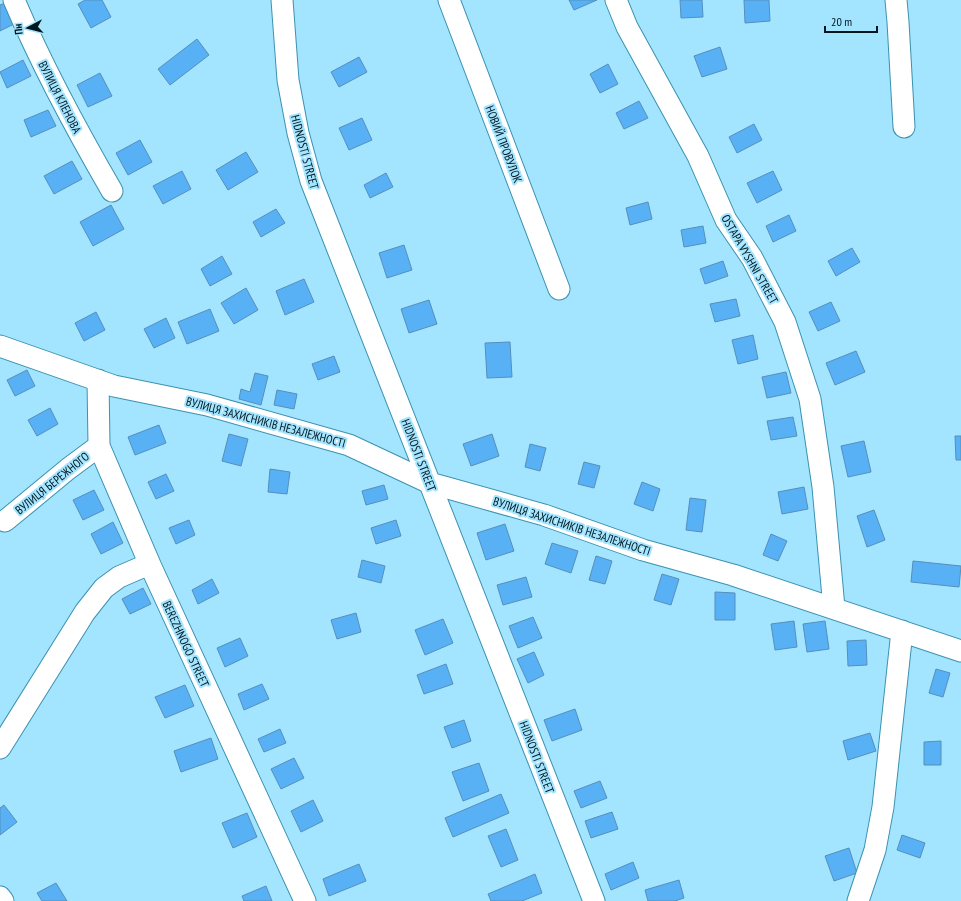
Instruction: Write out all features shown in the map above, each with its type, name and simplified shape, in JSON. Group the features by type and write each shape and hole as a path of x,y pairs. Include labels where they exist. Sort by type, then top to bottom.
{"street":[{"name":"ВУЛИЦЯ КЛЕНОВА","path":"14,0 29,35 59,95 85,145 112,191"},
{"name":"HIDNOSTI STREET","path":"282,0 288,80 298,132 311,182 594,901"},
{"name":"НОВИЙ ПРОВУЛОК","path":"449,0 559,289"},
{"name":"OSTAPA VYSHNI STREET","path":"616,0 627,27 698,156 726,220 752,258 785,322 810,398 823,487 834,608"},
{"path":"896,0 904,127"},
{"name":"ВУЛИЦЯ ЗАХИСНИКІВ НЕЗАЛЕЖНОСТІ","path":"0,346 114,386 207,405 349,445 430,483 544,515 643,550 733,575 961,651"},
{"name":"BEREZHNOGO STREET","path":"98,380 99,446 149,564 305,901"},
{"name":"ВУЛИЦЯ БЕРЕЖНОГО","path":"5,521 68,469 99,446"},
{"path":"0,748 85,612 104,588 119,577 149,564"},
{"path":"858,901 875,850 883,807 902,631"},
{"path":"0,896 3,901"}],"building":[{"path":"85,0 102,0 111,17 91,28 78,4"},
{"path":"569,0 597,0 574,10"},
{"path":"680,0 702,0 703,17 681,18"},
{"path":"744,0 769,0 770,21 745,23"},
{"path":"5,3 14,24 0,31 0,5"},
{"path":"197,39 209,55 170,85 158,69"},
{"path":"720,47 727,69 702,77 694,56"},
{"path":"359,57 367,72 339,87 331,72"},
{"path":"23,60 31,76 7,88 0,72"},
{"path":"608,64 618,84 600,93 590,74"},
{"path":"100,73 112,96 88,107 77,85"},
{"path":"639,101 648,118 624,129 616,113"},
{"path":"48,110 56,126 31,137 24,120"},
{"path":"362,118 372,140 349,150 339,128"},
{"path":"754,124 762,140 737,153 729,137"},
{"path":"140,140 152,162 128,175 116,153"},
{"path":"246,152 258,172 228,190 216,170"},
{"path":"72,161 82,179 54,194 44,176"},
{"path":"182,171 191,189 163,204 153,186"},
{"path":"773,171 782,190 757,203 747,183"},
{"path":"386,173 393,187 370,198 364,185"},
{"path":"648,202 652,219 630,225 626,208"},
{"path":"111,205 124,229 93,246 80,222"},
{"path":"276,209 285,223 261,237 253,222"},
{"path":"789,215 796,231 773,242 766,226"},
{"path":"703,226 706,243 684,247 681,230"},
{"path":"404,245 412,270 387,278 379,253"},
{"path":"852,248 860,262 836,276 828,261"},
{"path":"222,256 232,274 210,286 201,269"},
{"path":"723,261 728,276 705,284 700,269"},
{"path":"304,279 314,302 285,315 276,291"},
{"path":"246,288 258,310 234,324 221,303"},
{"path":"736,299 740,316 715,322 710,304"},
{"path":"429,300 437,324 409,333 401,309"},
{"path":"831,302 840,321 818,331 809,312"},
{"path":"210,309 219,331 187,344 178,322"},
{"path":"96,312 105,330 84,341 75,323"},
{"path":"166,318 175,338 154,348 144,329"},
{"path":"753,335 758,359 738,364 732,340"},
{"path":"510,342 512,377 487,378 485,343"},
{"path":"856,351 865,372 835,385 826,363"},
{"path":"334,356 340,372 318,380 312,364"},
{"path":"27,370 35,386 15,396 7,380"},
{"path":"786,372 791,393 767,398 762,377"},
{"path":"255,373 268,376 261,405 239,399 241,389 250,392"},
{"path":"277,390 297,394 294,409 274,405"},
{"path":"50,408 58,424 37,436 28,420"},
{"path":"793,417 797,436 771,440 767,421"},
{"path":"159,425 166,443 135,455 128,437"},
{"path":"229,434 248,439 241,466 222,461"},
{"path":"492,434 499,456 471,466 463,444"},
{"path":"955,436 961,436 961,460 956,460"},
{"path":"864,441 871,472 848,477 841,446"},
{"path":"530,444 546,448 540,471 525,467"},
{"path":"584,462 600,466 594,488 578,484"},
{"path":"270,469 290,472 287,494 268,492"},
{"path":"166,474 174,491 156,499 148,482"},
{"path":"642,482 660,489 653,511 634,504"},
{"path":"384,485 388,499 366,505 362,491"},
{"path":"804,487 808,509 782,514 778,492"},
{"path":"94,490 104,510 83,520 73,500"},
{"path":"690,498 706,500 702,532 686,530"},
{"path":"874,510 885,540 867,547 857,516"},
{"path":"189,520 195,535 176,544 169,528"},
{"path":"396,520 401,536 376,544 371,528"},
{"path":"113,522 123,543 101,554 91,534"},
{"path":"505,524 514,551 486,560 477,533"},
{"path":"771,534 787,541 778,561 763,555"},
{"path":"552,543 578,551 571,573 545,564"},
{"path":"596,556 612,561 605,584 589,580"},
{"path":"362,560 385,566 381,583 358,577"},
{"path":"913,561 961,566 959,587 911,582"},
{"path":"662,574 679,579 671,605 654,600"},
{"path":"526,577 532,597 503,605 497,585"},
{"path":"212,579 219,593 198,604 192,590"},
{"path":"143,588 151,604 130,614 122,599"},
{"path":"715,592 735,593 735,620 715,620"},
{"path":"356,613 361,632 337,639 331,620"},
{"path":"533,617 542,638 518,648 509,626"},
{"path":"443,619 453,643 425,655 415,630"},
{"path":"794,621 797,647 775,650 771,624"},
{"path":"825,621 829,649 807,652 803,624"},
{"path":"240,638 248,656 225,667 217,648"},
{"path":"866,640 867,665 848,666 847,641"},
{"path":"534,652 544,675 528,683 517,659"},
{"path":"446,664 453,684 424,694 417,675"},
{"path":"936,669 950,673 943,697 929,693"},
{"path":"262,684 269,699 244,710 238,694"},
{"path":"185,685 194,706 165,718 155,697"},
{"path":"575,709 582,730 552,741 544,720"},
{"path":"464,720 471,741 452,748 444,727"},
{"path":"280,729 286,743 264,752 258,739"},
{"path":"870,733 876,751 848,760 843,741"},
{"path":"211,738 218,759 181,772 174,751"},
{"path":"941,741 941,765 924,765 924,742"},
{"path":"294,758 304,778 281,789 271,769"},
{"path":"479,763 489,791 463,801 452,772"},
{"path":"600,781 607,798 581,808 574,791"},
{"path":"501,794 509,813 453,837 445,818"},
{"path":"313,800 323,821 301,832 291,811"},
{"path":"4,805 17,822 0,835 0,808"},
{"path":"612,812 618,829 591,838 585,821"},
{"path":"247,813 257,837 233,848 222,823"},
{"path":"506,829 518,860 501,867 488,836"},
{"path":"902,835 925,843 920,858 897,850"},
{"path":"849,848 857,873 834,881 825,856"},
{"path":"633,862 639,878 611,890 605,874"},
{"path":"359,864 366,881 329,896 323,879"},
{"path":"535,874 542,893 522,901 491,901 488,894"},
{"path":"679,880 684,898 675,901 648,901 645,890"},
{"path":"56,883 67,901 42,901 37,893"},
{"path":"266,886 272,901 244,901 242,896"}]}
